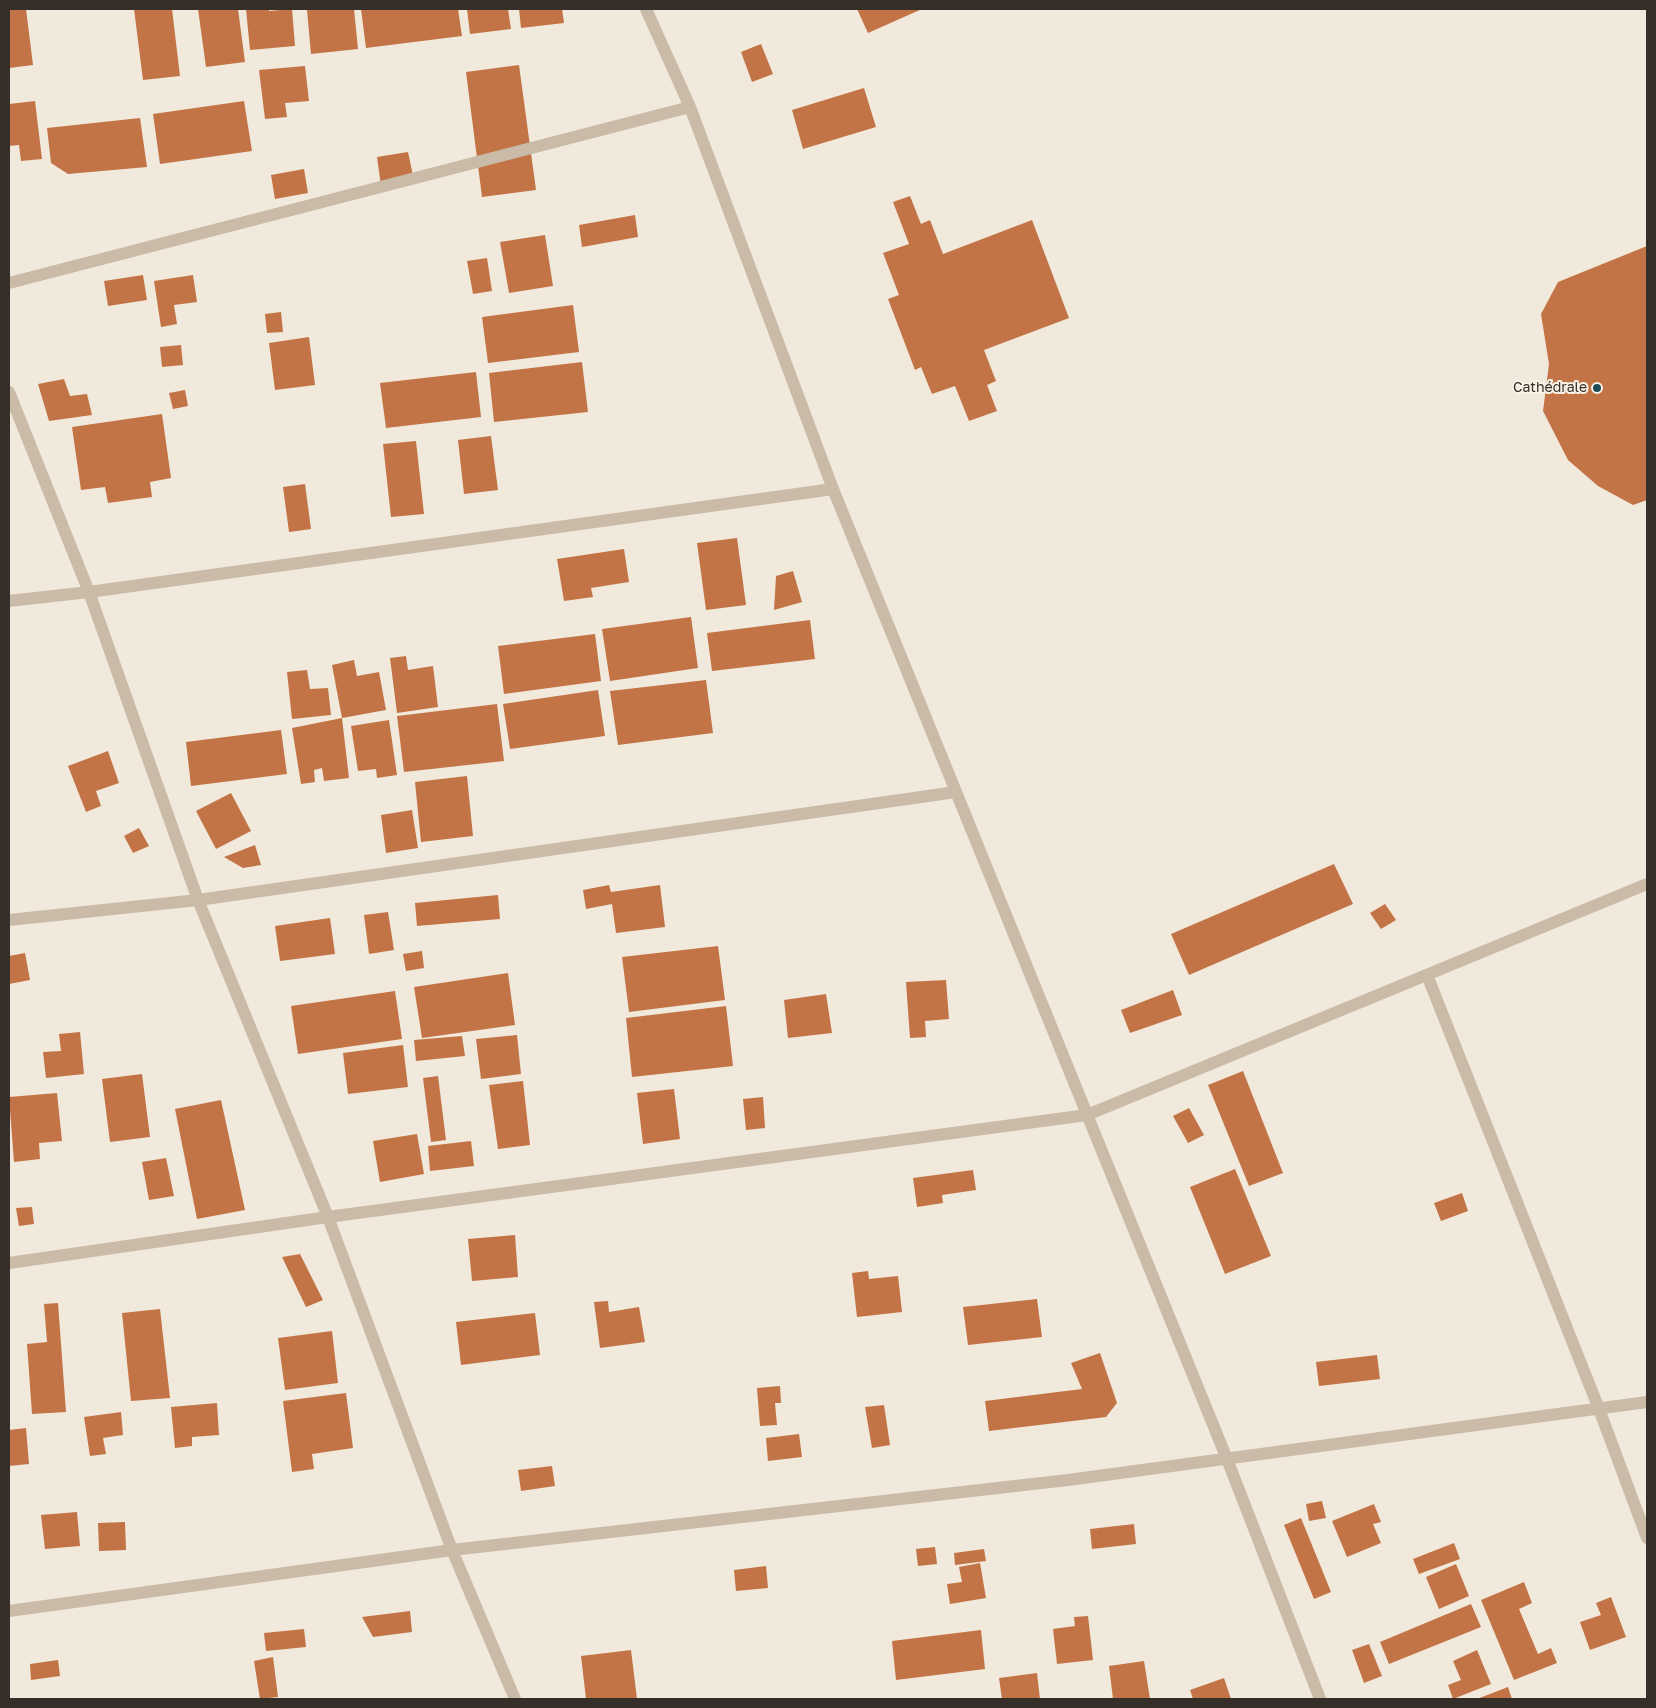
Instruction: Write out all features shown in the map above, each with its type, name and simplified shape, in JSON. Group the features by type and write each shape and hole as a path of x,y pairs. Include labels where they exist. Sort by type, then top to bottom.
{"street":[{"path":"646,9 690,107 833,489 1227,1459 1320,1699"},
{"path":"9,283 690,107"},
{"path":"9,392 89,592 198,900 328,1217 452,1550 515,1699"},
{"path":"9,600 89,592 833,489"},
{"path":"9,920 198,900 956,792"},
{"path":"9,1262 1087,1115 1647,884"},
{"path":"1427,975 1599,1409 1647,1538"},
{"path":"9,1612 452,1550 1059,1481 1647,1402"}],"building":[{"path":"9,9 26,9 33,65 9,68"},
{"path":"134,9 172,9 180,76 143,80"},
{"path":"198,9 238,9 245,62 206,67"},
{"path":"246,9 269,9 269,11 292,9 295,46 250,50"},
{"path":"354,9 358,49 311,54 307,10"},
{"path":"361,9 458,9 462,36 366,48"},
{"path":"467,9 508,9 511,29 470,34"},
{"path":"519,9 562,9 564,23 521,28"},
{"path":"857,9 922,9 868,33"},
{"path":"761,44 773,74 752,82 741,52"},
{"path":"519,65 536,190 482,197 466,72"},
{"path":"305,66 309,101 285,103 287,117 265,119 259,70"},
{"path":"864,88 876,127 803,149 792,110"},
{"path":"35,101 42,159 21,161 19,145 9,146 9,104"},
{"path":"244,101 252,151 160,164 153,114"},
{"path":"140,118 147,167 68,174 51,163 47,128"},
{"path":"408,152 414,180 381,186 377,157"},
{"path":"304,169 308,193 275,199 271,175"},
{"path":"910,196 921,224 930,220 943,254 1032,220 1069,318 984,350 996,381 987,385 997,411 969,421 955,386 932,394 921,367 915,370 888,299 899,295 883,253 909,244 893,202"},
{"path":"635,215 638,237 582,247 579,225"},
{"path":"545,235 553,286 509,293 500,242"},
{"name":"Cathédrale","path":"1647,246 1647,500 1633,505 1598,486 1568,460 1543,411 1549,364 1541,314 1558,282"},
{"path":"487,258 492,291 473,294 467,261"},
{"path":"143,275 147,300 108,306 104,281"},
{"path":"193,275 197,302 174,305 177,324 161,327 154,281"},
{"path":"573,305 579,352 488,363 482,317"},
{"path":"281,312 283,332 267,333 265,314"},
{"path":"309,337 315,385 275,390 269,343"},
{"path":"181,345 183,365 162,367 160,347"},
{"path":"582,362 588,412 494,422 489,373"},
{"path":"476,372 481,417 386,428 380,383"},
{"path":"64,379 70,396 87,394 92,415 49,421 38,384"},
{"path":"185,390 188,406 173,409 169,393"},
{"path":"162,414 171,478 150,482 152,497 108,503 105,487 81,490 72,427"},
{"path":"491,436 498,490 464,494 458,440"},
{"path":"416,441 424,514 391,517 383,444"},
{"path":"305,484 311,529 289,532 283,487"},
{"path":"737,538 746,605 706,610 697,543"},
{"path":"624,549 629,582 591,588 593,597 564,601 557,559"},
{"path":"793,571 802,602 774,610 776,576"},
{"path":"691,617 698,668 610,681 602,629"},
{"path":"810,620 815,659 712,671 707,633"},
{"path":"595,634 601,681 504,694 498,646"},
{"path":"406,656 408,670 433,666 438,707 397,713 390,658"},
{"path":"354,660 357,676 379,672 386,710 342,718 332,665"},
{"path":"307,670 310,689 328,688 331,715 292,719 287,672"},
{"path":"706,680 713,733 618,745 610,691"},
{"path":"598,690 605,736 510,749 503,704"},
{"path":"497,704 504,761 404,772 397,716"},
{"path":"342,718 349,778 324,781 322,768 314,770 315,782 301,784 292,728"},
{"path":"389,720 397,775 377,778 376,769 358,771 351,726"},
{"path":"281,730 287,774 191,786 186,742"},
{"path":"108,751 119,783 96,791 101,806 86,812 68,766"},
{"path":"467,776 473,836 421,842 415,782"},
{"path":"231,793 251,831 216,849 196,811"},
{"path":"412,810 418,848 386,853 381,815"},
{"path":"139,828 149,846 133,853 124,836"},
{"path":"255,845 261,865 243,868 224,857"},
{"path":"1334,864 1353,904 1189,975 1171,934"},
{"path":"609,885 611,892 660,885 665,927 616,933 612,904 586,909 583,890"},
{"path":"498,895 500,919 417,926 415,903"},
{"path":"1385,904 1396,920 1381,929 1370,913"},
{"path":"388,912 394,950 369,954 364,915"},
{"path":"330,918 335,954 280,961 275,926"},
{"path":"718,946 725,1000 629,1012 622,957"},
{"path":"422,951 424,968 406,971 403,954"},
{"path":"25,953 30,980 9,984 9,956"},
{"path":"508,973 515,1025 422,1038 414,987"},
{"path":"946,980 949,1019 925,1021 926,1037 910,1038 906,982"},
{"path":"1173,990 1182,1015 1130,1033 1121,1010"},
{"path":"395,991 402,1039 298,1054 291,1006"},
{"path":"826,994 832,1033 788,1038 784,1000"},
{"path":"726,1006 733,1066 632,1077 626,1018"},
{"path":"80,1032 84,1074 46,1078 43,1052 61,1051 59,1034"},
{"path":"517,1035 521,1074 481,1079 476,1039"},
{"path":"462,1036 465,1056 416,1061 414,1040"},
{"path":"403,1045 408,1087 348,1094 343,1053"},
{"path":"1243,1071 1283,1173 1249,1186 1208,1085"},
{"path":"142,1074 150,1137 110,1142 102,1079"},
{"path":"438,1076 446,1140 431,1142 423,1078"},
{"path":"523,1081 530,1145 498,1149 489,1085"},
{"path":"674,1089 680,1139 643,1144 637,1093"},
{"path":"57,1093 62,1141 39,1143 40,1159 14,1162 9,1097"},
{"path":"763,1097 765,1128 746,1130 743,1099"},
{"path":"221,1100 245,1210 197,1219 175,1109"},
{"path":"1189,1108 1204,1135 1188,1143 1173,1116"},
{"path":"417,1134 424,1174 380,1182 373,1141"},
{"path":"471,1141 474,1166 430,1171 428,1146"},
{"path":"166,1158 174,1196 149,1200 142,1162"},
{"path":"1235,1169 1271,1256 1225,1274 1190,1187"},
{"path":"973,1170 976,1190 942,1195 943,1203 917,1207 913,1178"},
{"path":"1462,1193 1468,1211 1441,1221 1434,1203"},
{"path":"32,1207 34,1224 19,1226 16,1208"},
{"path":"515,1235 518,1277 472,1281 468,1239"},
{"path":"300,1254 323,1300 306,1307 282,1257"},
{"path":"868,1271 869,1279 898,1276 902,1312 857,1317 852,1273"},
{"path":"1037,1299 1042,1337 968,1345 963,1307"},
{"path":"608,1301 609,1312 639,1307 645,1342 600,1348 594,1302"},
{"path":"58,1303 66,1412 32,1414 27,1344 47,1342 44,1304"},
{"path":"160,1309 170,1398 131,1401 122,1313"},
{"path":"535,1313 540,1355 461,1365 456,1322"},
{"path":"332,1331 338,1383 285,1390 278,1338"},
{"path":"1100,1353 1117,1403 1106,1417 989,1431 985,1401 1082,1389 1071,1363"},
{"path":"1377,1355 1380,1379 1319,1386 1316,1362"},
{"path":"780,1386 781,1403 775,1403 777,1425 760,1426 757,1388"},
{"path":"346,1393 353,1448 312,1454 314,1469 292,1472 283,1401"},
{"path":"217,1403 219,1435 192,1437 192,1446 175,1448 171,1407"},
{"path":"884,1405 890,1445 872,1448 865,1407"},
{"path":"121,1412 123,1435 103,1438 106,1454 90,1456 84,1417"},
{"path":"26,1428 29,1464 9,1466 9,1430"},
{"path":"799,1434 802,1457 768,1461 766,1438"},
{"path":"552,1466 555,1486 521,1491 518,1470"},
{"path":"1322,1501 1326,1518 1309,1521 1306,1504"},
{"path":"1374,1504 1381,1522 1373,1524 1381,1543 1347,1557 1332,1521"},
{"path":"77,1512 80,1546 45,1549 41,1515"},
{"path":"1301,1518 1331,1592 1314,1599 1284,1525"},
{"path":"125,1522 126,1550 99,1551 98,1523"},
{"path":"1134,1524 1136,1544 1092,1549 1090,1529"},
{"path":"1454,1543 1460,1559 1419,1574 1413,1559"},
{"path":"935,1547 937,1564 918,1566 916,1549"},
{"path":"984,1549 986,1561 955,1565 954,1553"},
{"path":"980,1563 986,1598 950,1604 947,1584 962,1582 959,1567"},
{"path":"1456,1564 1469,1596 1439,1609 1426,1577"},
{"path":"766,1566 768,1588 736,1591 734,1570"},
{"path":"1524,1582 1532,1603 1519,1609 1538,1654 1551,1648 1557,1663 1514,1680 1481,1600"},
{"path":"1611,1597 1626,1637 1590,1650 1580,1622 1601,1615 1596,1603"},
{"path":"1471,1604 1481,1627 1389,1664 1380,1642"},
{"path":"410,1611 412,1632 373,1637 362,1617"},
{"path":"1088,1616 1093,1660 1057,1664 1053,1629 1075,1626 1074,1617"},
{"path":"304,1629 306,1647 266,1651 264,1633"},
{"path":"981,1630 985,1669 896,1680 892,1641"},
{"path":"1369,1644 1382,1676 1364,1683 1352,1650"},
{"path":"631,1650 637,1699 586,1699 581,1656"},
{"path":"1477,1650 1491,1684 1453,1699 1448,1685 1461,1680 1453,1661"},
{"path":"273,1657 278,1697 260,1699 254,1661"},
{"path":"58,1660 60,1676 31,1680 30,1664"},
{"path":"1144,1661 1150,1699 1113,1699 1109,1666"},
{"path":"1037,1673 1040,1699 1002,1699 999,1678"},
{"path":"1224,1678 1231,1699 1193,1699 1190,1690"},
{"path":"1508,1687 1512,1699 1477,1699"}],"place":[{"name":"Cathédrale","path":"1597,388"}]}
